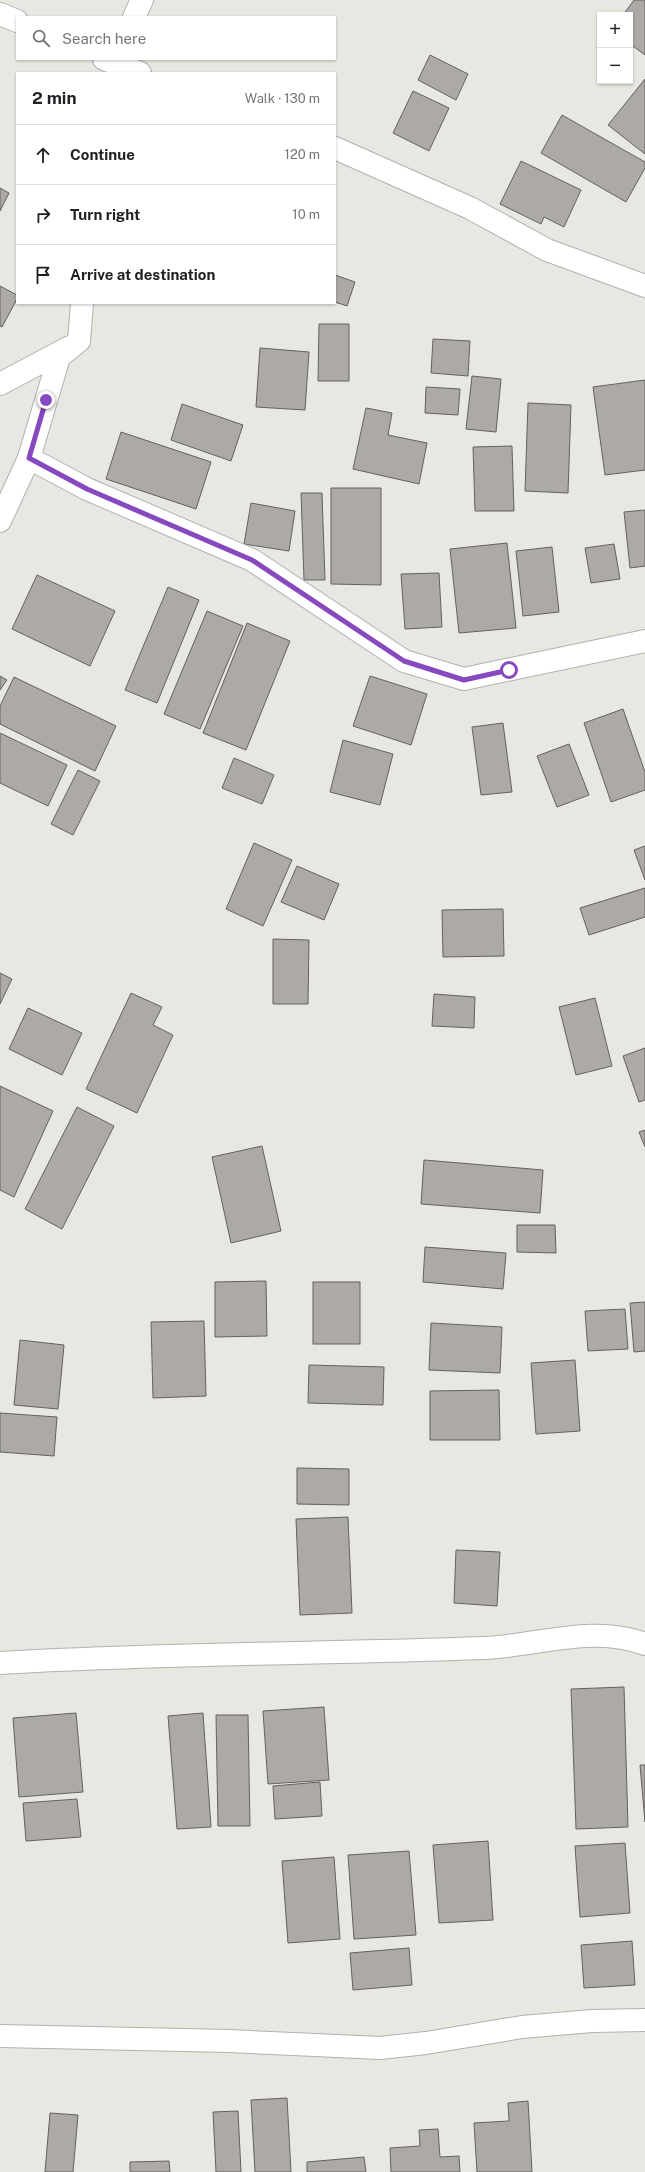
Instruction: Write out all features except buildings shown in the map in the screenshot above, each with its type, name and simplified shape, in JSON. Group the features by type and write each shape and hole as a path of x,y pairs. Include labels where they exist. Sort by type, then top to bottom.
{"street":[{"path":"134,16 142,0"},
{"path":"0,14 16,22"},
{"path":"112,64 137,72"},
{"path":"336,148 470,208 547,250 644,286"},
{"path":"0,521 29,458 59,357 79,342 82,304"},
{"path":"0,384 79,342"},
{"path":"29,458 87,489 252,560 404,661 464,680 645,641"},
{"path":"0,1663 224,1653 328,1654 490,1648 600,1635 629,1638 645,1644"},
{"path":"0,2036 229,2041 380,2048 426,2043 522,2027 592,2021 645,2020"}],"route":[{"path":"46,400 29,458 87,489 252,560 404,661 464,680 509,670"}]}
